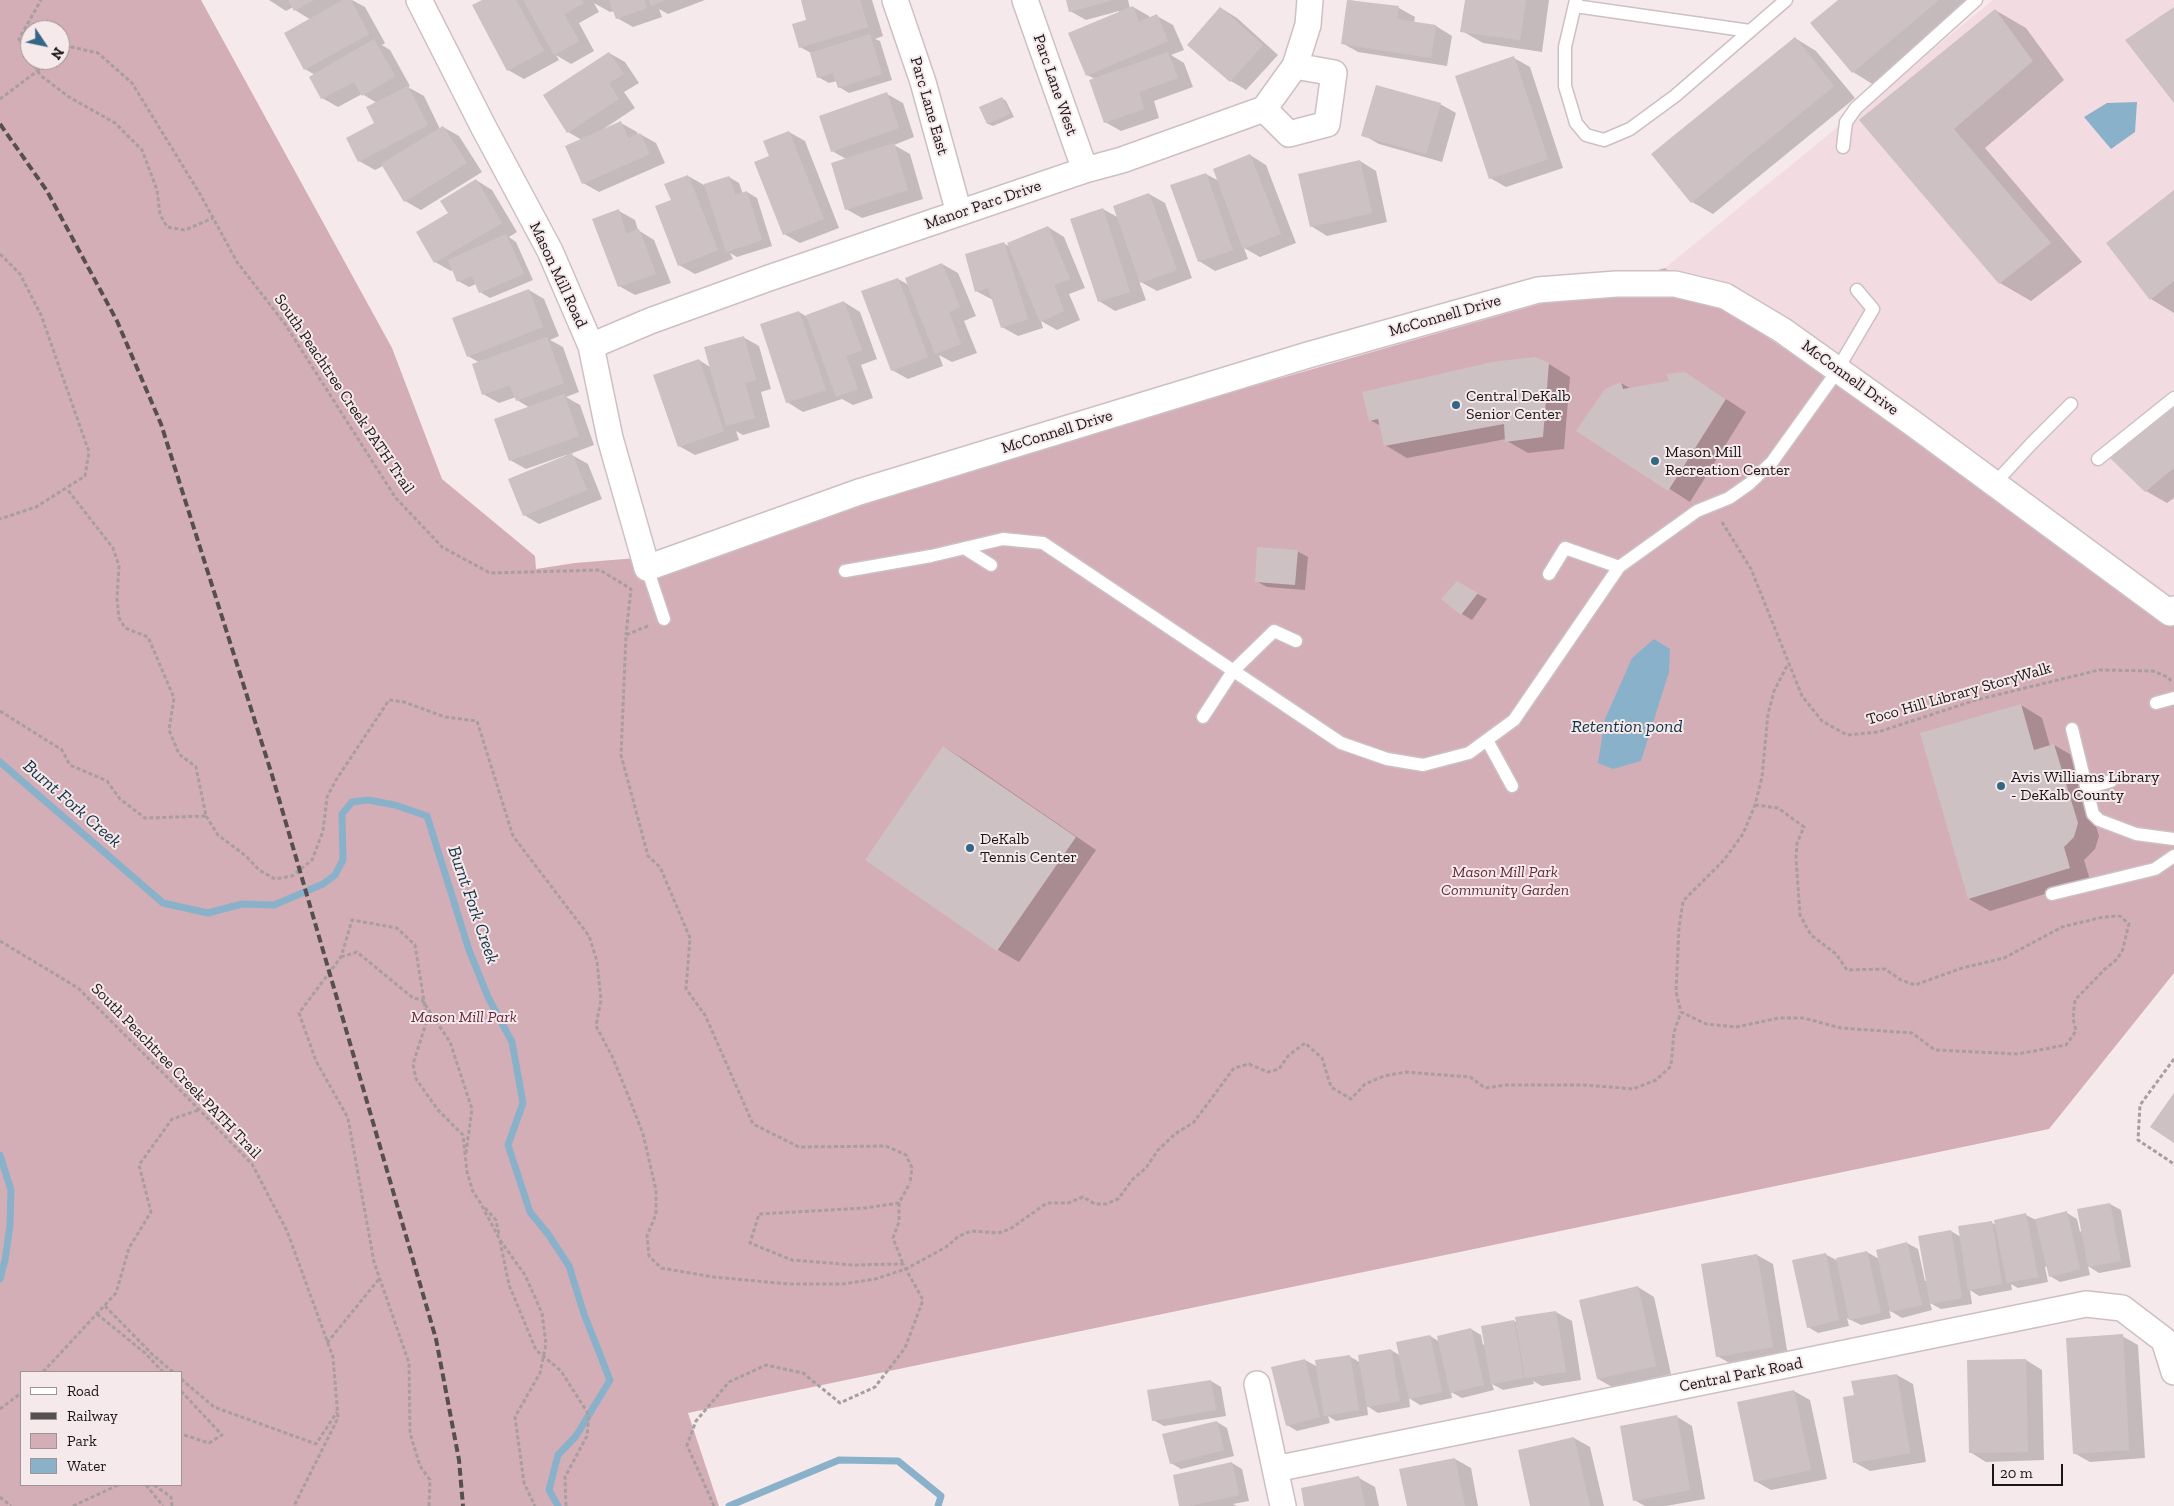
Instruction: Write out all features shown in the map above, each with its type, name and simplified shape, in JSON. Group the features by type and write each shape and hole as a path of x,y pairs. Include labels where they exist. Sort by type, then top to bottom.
{"street":[{"name":"Mason Mill Road","path":"419,0 484,128 550,251 591,346 610,438 648,568"},
{"name":"Parc Lane East","path":"895,0 923,82 959,213"},
{"name":"Parc Lane West","path":"1026,0 1085,170"},
{"path":"1295,66 1334,73 1327,124 1289,134 1264,109 1295,66 1308,25 1310,0"},
{"name":"Manor Parc Drive","path":"591,346 668,314 1085,170 1122,160 1264,109"},
{"name":"McConnell Drive","path":"648,568 860,492 1308,355 1538,290 1616,284 1675,284 1725,296 1782,330 2173,614"},
{"name":"Central Park Road","path":"1275,1469 2086,1304 2122,1308 2164,1340 2174,1372"},
{"path":"1257,1384 1283,1506"}],"lane":[{"path":"1750,31 1576,3 1565,47 1565,86 1576,123 1586,135 1604,140 1630,129 1674,96 1750,31 1786,0"},
{"path":"1843,147 1846,122 1856,108 1976,0"},
{"path":"845,571 1003,539 1043,543 1341,743 1387,759 1423,765 1469,753 1514,720 1619,567 1697,512 1729,498 1749,484 1772,462 1837,369 1874,309 1857,290"},
{"path":"2098,459 2174,398"},
{"path":"1995,484 2071,404"},
{"path":"964,548 991,565"},
{"path":"1548,574 1565,548 1619,567"},
{"path":"648,568 664,619"},
{"path":"1203,717 1233,671 1274,631 1296,641"},
{"path":"2156,704 2174,698"},
{"path":"2072,729 2093,814 2099,820 2136,834 2174,839"},
{"path":"1487,740 1512,786"},
{"path":"2086,788 2111,781"},
{"path":"2052,894 2155,868 2174,856"}],"path":[{"path":"30,20 41,0"},
{"name":"South Peachtree Creek PATH Trail","path":"70,48 72,47 98,53 132,83 213,218 237,262 285,324 395,497 442,547 490,573 600,570 632,589 626,636"},
{"path":"37,70 40,75 69,97 115,123 142,150 157,190 160,214 167,227 185,230 213,218"},
{"path":"0,99 39,70"},
{"path":"0,254 20,274 41,315 89,452 85,476 36,507 0,519"},
{"path":"67,489 113,548 119,566 119,618 125,628 148,637 174,698 169,730 179,754 196,767 206,816 218,835 246,856 259,870 275,879 292,876 312,860 322,831 327,798 336,780 389,700 404,702 445,718 477,721 513,836 590,936 597,961 601,1000 596,1026 612,1056 643,1134 656,1190 656,1214 647,1236 649,1256 661,1268 713,1277 789,1284 843,1284 875,1279 906,1269 946,1247 959,1236 971,1231 998,1232 1010,1229 1046,1203 1068,1202 1082,1197 1095,1204 1106,1204 1118,1199 1133,1179 1146,1168 1158,1150 1175,1134 1194,1122 1234,1068 1249,1064 1268,1072 1278,1069 1288,1056 1305,1043 1322,1058 1331,1087 1352,1099 1365,1084 1384,1076 1406,1072 1470,1077 1485,1088 1584,1084 1633,1089 1656,1080 1671,1066 1674,1032 1681,1012 1676,992 1679,928 1683,901 1724,860 1743,834 1755,805 1762,776 1768,714 1774,691 1788,664"},
{"name":"Toco Hill Library StoryWalk","path":"1722,522 1751,569 1802,696 1822,721 1847,735 1878,732 1976,700 2099,670 2153,671 2168,677 2174,685"},
{"path":"664,619 626,636 621,755 648,856 660,867 690,938 686,988 705,1015 753,1124 798,1147 886,1146 906,1155 912,1168 910,1183 899,1203 899,1222 893,1238 903,1264 923,1300 905,1348 875,1387 840,1403 803,1373 766,1365 729,1382 696,1421 687,1445 714,1506"},
{"path":"0,711 62,750 70,765 107,781 120,800 145,818 206,816"},
{"path":"1681,1012 1706,1024 1736,1027 1779,1018 1802,1018 1841,1028 1912,1033 1935,1050 2018,1054 2066,1045 2076,1032 2073,1018 2076,1000 2115,961 2124,945 2129,924 2120,916 2103,917 2062,926 2004,958 1962,968 1915,985 1901,980 1885,969 1847,970 1836,954 1811,936 1800,915 1796,858 1797,843 1804,826 1778,808 1755,805"},
{"path":"429,1506 430,1480 420,1466 410,1432 409,1364 374,1262 348,1118 316,1061 299,1013 341,957 352,920 397,928 415,945 427,1020 413,1064 416,1079 438,1110 463,1135 473,1192 500,1238 525,1275 542,1313 546,1344 540,1372 515,1418 524,1483 536,1506"},
{"name":"South Peachtree Creek PATH Trail","path":"0,941 78,988 199,1110 252,1164 287,1231 333,1357 338,1411 338,1418 294,1506"},
{"path":"341,957 357,952 413,998 422,1000 450,1042 472,1109 466,1159"},
{"path":"2174,1059 2140,1105 2138,1140 2174,1164"},
{"path":"44,1371 116,1293 129,1248 150,1212 139,1165 172,1119 199,1110"},
{"path":"899,1203 865,1208 759,1214 750,1243 792,1260 853,1266 903,1264"},
{"path":"500,1238 509,1285 536,1350 560,1371 589,1415 587,1436 565,1477 566,1506"},
{"path":"327,1343 380,1278"},
{"path":"105,1306 153,1356 172,1371"},
{"path":"96,1314 145,1353 162,1371"},
{"path":"182,1380 214,1406 316,1444 338,1411"},
{"path":"182,1393 222,1435 209,1443 182,1434"},
{"path":"0,1409 20,1394"},
{"path":"73,1506 116,1486"},
{"path":"147,1486 163,1506"},
{"path":"156,1486 171,1496 172,1506"},
{"path":"0,1497 11,1506"}],"shaded area":[{"path":"1993,0 2174,0 2174,612 1665,268"}],"green space":[{"name":"Mason Mill Park","path":"0,0 201,0 392,348 442,479 535,556 536,569 575,563 661,556 1665,268 2174,612 2174,973 2049,1129 688,1413 719,1506 0,1506"}],"water":[{"path":"2137,102 2135,132 2111,149 2084,117 2107,103"},
{"name":"Retention pond","path":"1654,639 1670,649 1669,672 1641,761 1613,769 1598,763 1605,719 1632,658"}],"building":[{"path":"288,0 314,0 294,11"},
{"path":"343,0 351,0 369,34 304,70 284,33"},
{"path":"482,0 516,0 544,51 507,71 472,5"},
{"path":"523,0 582,0 584,3 564,14 579,41 554,55"},
{"path":"609,0 644,0 647,8 616,19"},
{"path":"649,0 665,0 651,6"},
{"path":"801,0 860,0 868,27 799,48 792,24 806,20"},
{"path":"1066,0 1110,0 1110,1 1069,12"},
{"path":"1347,0 1399,6 1397,19 1436,25 1431,58 1341,44"},
{"path":"1465,0 1526,0 1520,40 1460,32"},
{"path":"1838,0 1939,0 1852,73 1810,23"},
{"path":"1133,6 1139,22 1157,14 1168,41 1086,76 1068,33"},
{"path":"1220,7 1263,45 1230,82 1187,45"},
{"path":"2174,7 2174,103 2125,40"},
{"path":"1995,9 2033,61 1954,129 2051,243 1999,284 1859,120"},
{"path":"870,34 882,74 838,88 833,73 817,78 810,53"},
{"path":"1795,37 1834,86 1691,203 1651,154"},
{"path":"374,39 395,76 362,96 354,82 321,99 309,77"},
{"path":"609,52 624,74 609,83 619,99 567,133 543,95"},
{"path":"1168,52 1178,78 1139,92 1144,109 1104,123 1089,80"},
{"path":"1514,56 1548,159 1489,179 1455,76"},
{"path":"1376,85 1441,103 1426,154 1361,136"},
{"path":"408,86 428,125 358,162 346,138 374,123 366,107"},
{"path":"887,92 899,128 831,152 819,116"},
{"path":"1002,97 1010,114 987,124 979,107"},
{"path":"621,121 628,138 640,133 650,154 582,184 565,146"},
{"path":"443,126 467,163 404,202 381,164"},
{"path":"789,131 824,219 783,235 754,162 769,156 763,141"},
{"path":"894,143 908,190 845,210 831,163"},
{"path":"1250,154 1281,234 1243,249 1213,169"},
{"path":"1360,160 1372,213 1310,227 1298,174"},
{"path":"1206,173 1233,250 1198,262 1170,185"},
{"path":"688,175 718,250 678,266 655,206 671,200 664,184"},
{"path":"729,176 735,195 747,191 762,240 726,252 704,184"},
{"path":"476,179 502,223 434,263 416,232 448,213 440,201"},
{"path":"2174,190 2174,281 2150,300 2106,243"},
{"path":"1149,193 1177,270 1140,283 1113,206"},
{"path":"1103,208 1130,292 1098,302 1070,219"},
{"path":"619,209 626,234 639,229 656,274 618,287 592,219"},
{"path":"1048,226 1070,279 1054,285 1064,311 1040,322 1007,243"},
{"path":"506,234 524,274 479,293 472,276 457,282 448,260"},
{"path":"1004,242 1028,319 1001,328 988,288 975,292 965,254"},
{"path":"942,263 960,307 949,312 961,344 935,354 905,278"},
{"path":"898,278 928,357 891,371 861,291"},
{"path":"529,289 543,327 467,357 452,318"},
{"path":"844,301 862,350 846,356 858,389 836,397 806,315"},
{"path":"799,311 826,390 786,403 760,324"},
{"path":"744,336 756,380 745,383 755,418 726,426 704,347"},
{"path":"547,337 564,383 516,401 510,385 482,395 472,364"},
{"name":"Central DeKalb Senior Center","path":"1535,357 1549,363 1543,437 1505,442 1504,424 1384,446 1378,419 1369,421 1362,392 1492,362"},
{"path":"699,359 724,431 678,447 653,375"},
{"name":"Mason Mill Recreation Center","path":"1685,372 1726,399 1668,491 1576,431 1605,389 1621,382 1623,389 1669,381 1666,374"},
{"path":"564,394 579,436 509,461 494,419"},
{"path":"2174,407 2174,468 2145,492 2110,458"},
{"path":"572,453 587,490 523,516 508,479"},
{"path":"1257,547 1298,550 1295,585 1255,582"},
{"path":"1457,581 1478,593 1461,615 1441,599"},
{"name":"Avis Williams Library - DeKalb County","path":"2021,704 2034,750 2054,744 2078,823 2074,837 2064,847 2070,868 1968,899 1920,733"},
{"name":"DeKalb Tennis Center","path":"943,746 1076,837 997,951 865,860"},
{"path":"2174,1093 2174,1143 2150,1127"},
{"path":"2110,1203 2121,1261 2088,1267 2077,1209"},
{"path":"2067,1211 2080,1269 2049,1277 2035,1219"},
{"path":"2026,1213 2038,1277 2007,1283 1994,1220"},
{"path":"1992,1221 2002,1284 1968,1290 1958,1226"},
{"path":"1951,1230 1962,1298 1930,1304 1918,1236"},
{"path":"1907,1242 1922,1305 1890,1312 1876,1250"},
{"path":"1867,1251 1881,1313 1849,1320 1836,1258"},
{"path":"1826,1253 1839,1320 1807,1328 1792,1260"},
{"path":"1757,1254 1773,1347 1716,1357 1701,1264"},
{"path":"1638,1286 1656,1366 1597,1379 1579,1300"},
{"path":"1556,1311 1566,1372 1525,1378 1515,1317"},
{"path":"1514,1320 1524,1378 1491,1384 1481,1326"},
{"path":"1471,1328 1484,1385 1450,1393 1437,1336"},
{"path":"2123,1334 2129,1450 2073,1454 2066,1338"},
{"path":"1430,1335 1442,1392 1409,1399 1396,1342"},
{"path":"1391,1349 1400,1401 1367,1407 1358,1355"},
{"path":"1350,1355 1359,1410 1324,1416 1315,1360"},
{"path":"1305,1359 1320,1417 1286,1426 1271,1367"},
{"path":"2026,1359 2028,1452 1969,1453 1967,1360"},
{"path":"1897,1374 1910,1453 1853,1463 1843,1397 1854,1395 1851,1381"},
{"path":"1211,1380 1216,1410 1152,1421 1147,1390"},
{"path":"1794,1390 1811,1470 1754,1482 1737,1402"},
{"path":"1677,1415 1690,1490 1633,1501 1620,1426"},
{"path":"1217,1421 1224,1450 1170,1464 1162,1434"},
{"path":"1574,1437 1590,1506 1530,1506 1518,1450"},
{"path":"1455,1458 1465,1506 1407,1506 1399,1469"},
{"path":"1232,1462 1239,1495 1189,1506 1179,1506 1173,1475"},
{"path":"1359,1476 1365,1506 1304,1506 1301,1488"}],"waterway":[{"name":"Burnt Fork Creek","path":"0,762 163,903 208,913 242,904 274,905 323,884 335,875 343,860 342,814 352,802 368,800 395,805 427,816 469,950 488,997 512,1042 523,1103 508,1145 530,1212 548,1234 569,1266 584,1314 610,1380 576,1436 558,1455 549,1490 558,1506"},
{"path":"0,1155 11,1190 10,1225 0,1279"},
{"name":"Burnt Fork Creek","path":"729,1506 839,1460 898,1461 941,1496 938,1506"}],"railway":[{"path":"0,124 47,191 117,321 161,424 272,775 436,1339 459,1460 463,1506"}],"place":[{"name":"Central DeKalb Senior Center","path":"1456,405"},
{"name":"Mason Mill Recreation Center","path":"1655,461"},
{"name":"Avis Williams Library - DeKalb County","path":"2001,786"},
{"name":"DeKalb Tennis Center","path":"970,848"}],"park label":[{"name":"Mason Mill Park Community Garden","path":"1505,881"}]}
